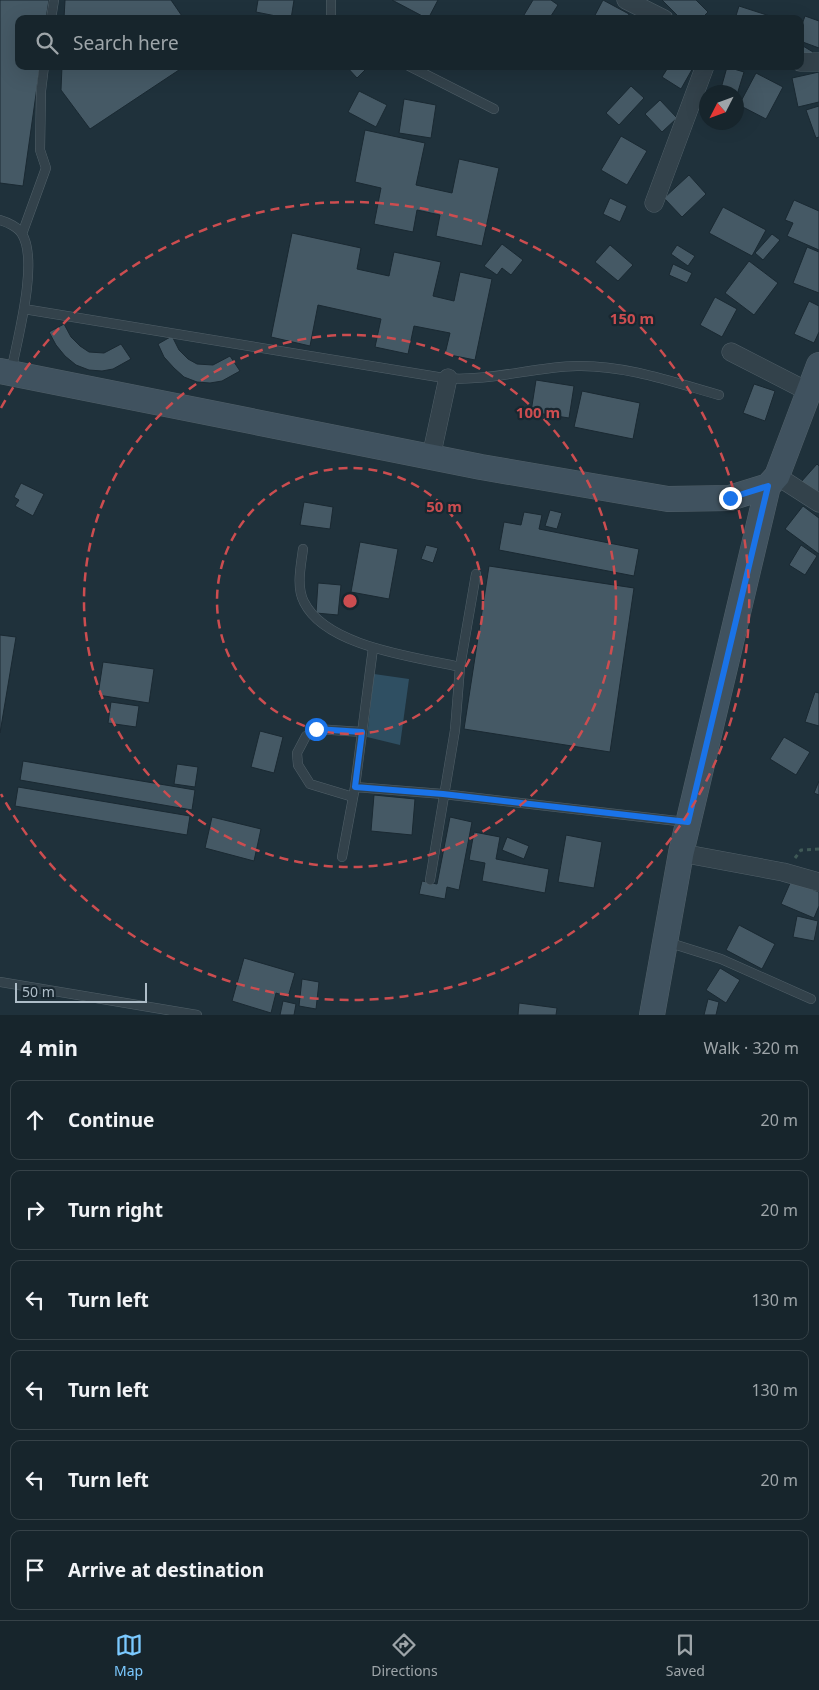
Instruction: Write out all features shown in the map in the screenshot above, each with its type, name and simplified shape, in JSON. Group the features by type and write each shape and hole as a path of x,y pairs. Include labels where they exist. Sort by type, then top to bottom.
{"main road":[{"path":"652,1015 664,941 688,822 773,481 819,365"},
{"path":"5,371 431,457 668,499 730,498 773,481"}],"street":[{"path":"626,0 656,15"},
{"path":"804,62 819,62"},
{"path":"654,203 704,70"},
{"path":"731,352 809,392"},
{"path":"431,457 448,378"},
{"path":"773,481 819,503"},
{"path":"681,853 783,872 819,882"}],"lane":[{"path":"52,15 54,0"},
{"path":"331,0 332,15"},
{"path":"22,234 46,168 40,150 41,91 44,70"},
{"path":"417,70 494,108"},
{"path":"0,220 9,223 22,234 29,255 24,308 5,371"},
{"path":"24,308 448,378 472,379 578,366 634,371 719,394"},
{"path":"303,549 300,581 303,602 319,623 373,648 460,667"},
{"path":"430,880 455,730 460,667 476,574"},
{"path":"342,857 354,797 373,648"},
{"path":"354,797 310,784 298,765 297,753 306,736 316,729 362,732"},
{"path":"355,787 443,794 688,822"},
{"path":"664,941 721,959 812,999"},
{"path":"0,982 197,1015"}],"water":[{"path":"374,674 409,679 400,745 367,737"}],"building":[{"path":"0,0 49,0 47,15 15,15 15,70 39,70 23,186 0,183"},
{"path":"65,0 171,0 181,15 64,15"},
{"path":"258,0 294,0 292,15 271,15 256,12"},
{"path":"392,0 438,0 430,15 420,15"},
{"path":"533,0 551,0 558,5 552,15 524,15"},
{"path":"603,0 629,14 629,15 595,15"},
{"path":"662,0 696,0 708,12 705,15 677,15"},
{"path":"739,6 767,15 736,15"},
{"path":"805,16 819,21 819,48 804,42"},
{"path":"804,47 813,52 807,61 804,59"},
{"path":"62,70 179,70 90,129 61,90"},
{"path":"350,70 365,70 357,78"},
{"path":"666,70 692,70 681,89 662,77"},
{"path":"726,70 744,72 740,85 722,85"},
{"path":"819,72 819,102 798,107 792,78"},
{"path":"756,73 783,87 766,119 744,108 744,96"},
{"path":"631,86 644,98 619,125 606,113"},
{"path":"359,91 387,105 376,127 348,112"},
{"path":"404,99 436,105 431,138 399,133"},
{"path":"660,100 677,118 662,132 645,114"},
{"path":"819,106 819,137 816,138 806,110"},
{"path":"365,130 425,143 416,185 452,193 459,159 499,168 482,246 436,236 440,215 417,210 413,232 374,224 381,188 355,182"},
{"path":"621,136 647,151 627,185 601,170"},
{"path":"689,175 706,194 682,217 664,198"},
{"path":"610,198 627,206 620,222 603,214"},
{"path":"794,200 819,211 819,250 787,236 793,223 785,220"},
{"path":"723,207 766,230 752,256 709,233"},
{"path":"292,233 361,248 357,269 389,276 394,252 441,262 433,296 454,301 460,272 492,279 475,360 445,354 450,333 414,326 408,354 375,347 381,319 318,305 310,346 271,337"},
{"path":"772,234 780,240 763,260 755,253"},
{"path":"502,244 523,260 511,275 502,268 497,275 484,266"},
{"path":"610,245 633,265 618,281 595,262"},
{"path":"677,245 695,256 688,266 671,254"},
{"path":"807,247 819,252 819,293 793,283"},
{"path":"749,261 778,283 754,315 725,293"},
{"path":"673,264 692,273 687,283 669,275"},
{"path":"715,297 737,309 722,337 700,325"},
{"path":"809,301 819,306 819,332 814,343 794,334"},
{"path":"64,324 71,337 89,352 104,353 121,344 131,359 113,369 102,371 89,370 76,365 56,345 49,332"},
{"path":"172,336 179,350 188,359 197,364 213,365 230,356 240,371 222,381 210,383 197,382 184,377 164,357 158,344"},
{"path":"536,380 574,386 569,418 531,412"},
{"path":"754,384 775,391 765,421 743,413"},
{"path":"582,391 640,403 633,439 574,427"},
{"path":"817,464 819,466 819,497 801,482"},
{"path":"21,483 44,494 33,516 15,506 19,500 14,497"},
{"path":"304,502 333,507 330,529 300,525"},
{"path":"803,506 819,518 819,554 785,529"},
{"path":"550,510 562,513 557,529 545,526"},
{"path":"524,512 542,515 539,529 639,549 634,576 499,550 504,522 521,525"},
{"path":"360,542 398,549 389,599 351,592"},
{"path":"426,545 438,548 433,563 421,559"},
{"path":"801,545 817,556 805,575 789,565"},
{"path":"489,566 634,588 610,752 464,729"},
{"path":"318,583 341,585 338,615 316,613"},
{"path":"0,635 16,637 0,733"},
{"path":"103,662 154,669 149,703 98,695"},
{"path":"815,692 819,693 819,726 805,722"},
{"path":"111,702 139,706 136,727 108,723"},
{"path":"260,731 283,737 274,773 251,767"},
{"path":"784,737 810,752 796,775 770,759"},
{"path":"23,761 195,790 192,810 20,780"},
{"path":"177,764 198,767 195,787 174,784"},
{"path":"819,781 819,795 814,793"},
{"path":"18,787 190,816 187,835 15,806"},
{"path":"374,795 415,799 412,835 371,831"},
{"path":"212,817 261,829 254,861 205,848"},
{"path":"450,817 472,822 459,890 447,887 445,899 419,894 422,881 437,884"},
{"path":"474,832 500,837 496,859 549,869 545,893 482,881 485,863 469,860"},
{"path":"566,835 602,842 594,888 558,882"},
{"path":"507,837 529,846 524,859 502,850"},
{"path":"791,881 819,892 819,906 814,918 781,904"},
{"path":"797,916 818,921 814,941 793,937"},
{"path":"739,925 775,944 762,969 726,950"},
{"path":"244,958 295,973 288,997 276,993 271,1013 232,1001"},
{"path":"720,968 740,980 726,1003 706,990"},
{"path":"302,979 319,982 316,1009 299,1006"},
{"path":"708,999 719,1002 716,1015 704,1015"},
{"path":"283,1001 296,1004 294,1015 280,1015"},
{"path":"519,1003 557,1008 556,1015 518,1015"}],"route":[{"path":"316,729 362,732 355,787 443,794 688,822 768,486 730,498"}]}
